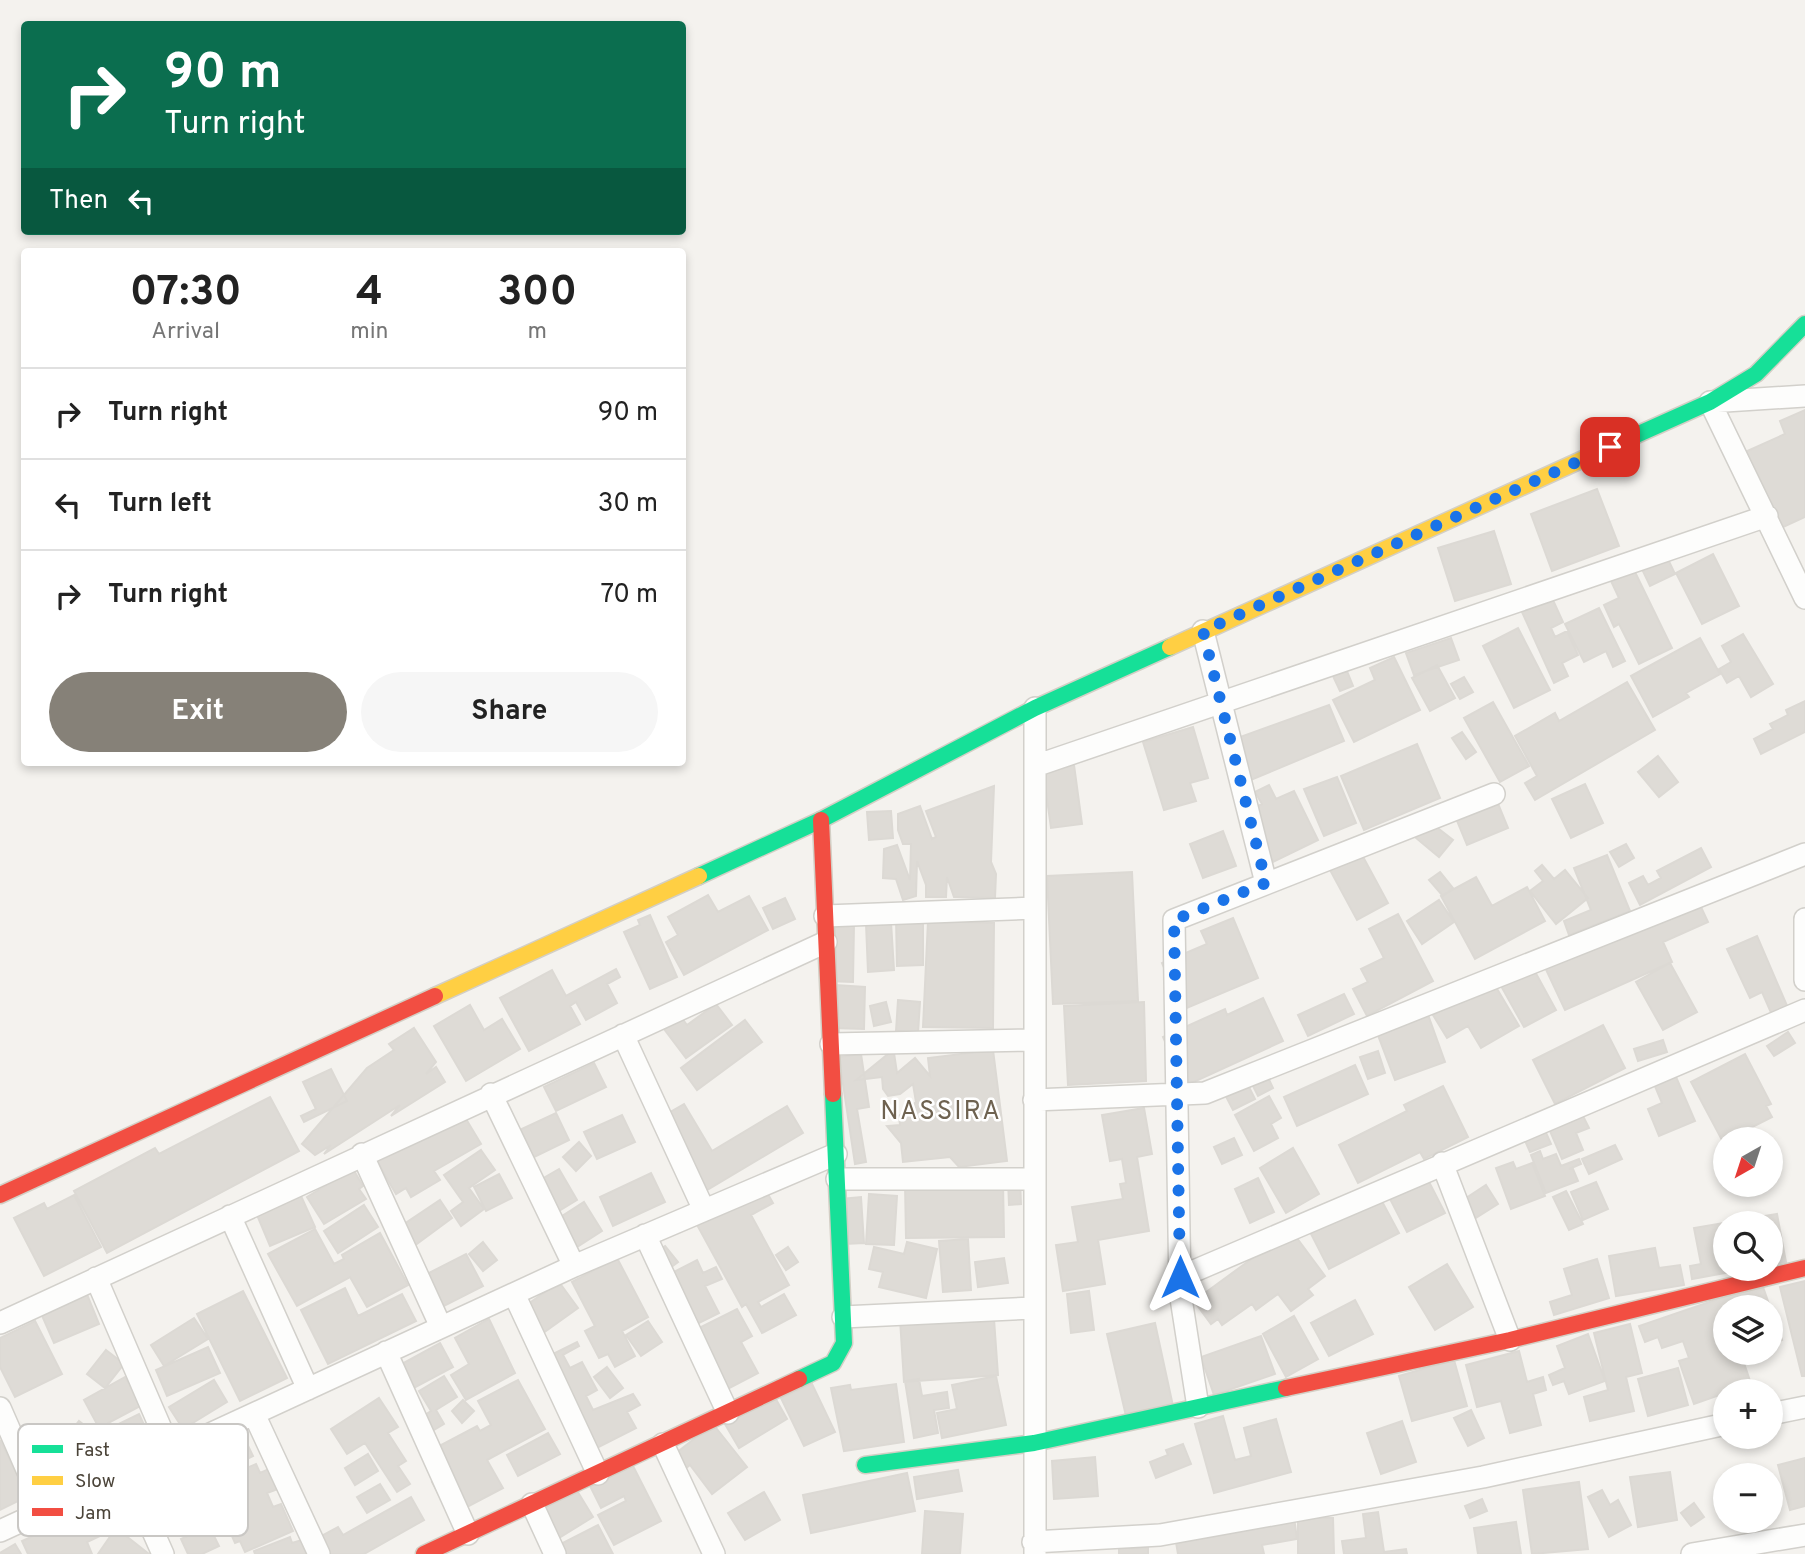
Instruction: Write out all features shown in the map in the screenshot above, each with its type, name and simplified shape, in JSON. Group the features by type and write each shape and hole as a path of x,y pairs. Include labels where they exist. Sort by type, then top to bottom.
{"main road":[{"path":"0,1195 821,820 1035,708 1710,402 1756,374 1805,324"},
{"path":"424,1554 833,1363 844,1343 821,820"},
{"path":"865,1465 1034,1443 1510,1340 1805,1268"}],"street":[{"path":"1805,396 1710,402 1767,516 1795,552 1805,598"},
{"path":"1035,766 1767,516"},
{"path":"1203,631 1266,883"},
{"path":"1035,708 1034,1548 1160,1535 1483,1477 1713,1427"},
{"path":"1198,1407 1180,1277 1174,920 1493,794"},
{"path":"1034,1100 1205,1093 1805,854"},
{"path":"825,916 1035,908"},
{"path":"1805,919 1805,981"},
{"path":"0,1323 491,1094 826,942"},
{"path":"1180,1277 1805,1010"},
{"path":"623,1035 704,1210"},
{"path":"831,1044 1034,1040"},
{"path":"491,1094 574,1266"},
{"path":"362,1154 441,1327"},
{"path":"232,1424 574,1266 836,1154"},
{"path":"1442,1163 1510,1340"},
{"path":"837,1179 1034,1179"},
{"path":"230,1216 308,1389"},
{"path":"645,1235 728,1413"},
{"path":"96,1278 159,1424"},
{"path":"514,1294 598,1474"},
{"path":"843,1317 1034,1308"},
{"path":"386,1353 468,1534"},
{"path":"1783,1411 1805,1406"},
{"path":"0,1408 18,1449"},
{"path":"254,1414 318,1554"},
{"path":"663,1444 714,1554"},
{"path":"532,1504 555,1554"},
{"path":"0,1531 18,1523"},
{"path":"1692,1554 1730,1551 1805,1535"},
{"path":"155,1536 163,1554"}],"building":[{"path":"1805,410 1805,517 1779,529 1745,452 1785,434 1780,421"},
{"path":"1597,489 1619,546 1552,571 1531,514"},
{"path":"1494,531 1511,584 1455,601 1438,548"},
{"path":"1713,554 1739,606 1702,624 1676,573"},
{"path":"1666,555 1675,574 1650,586 1641,567"},
{"path":"1634,570 1672,648 1639,664 1619,624 1614,627 1604,605 1619,598 1611,581"},
{"path":"1552,598 1563,622 1551,628 1555,637 1567,631 1578,655 1562,663 1568,676 1554,683 1522,612"},
{"path":"1599,608 1625,661 1613,667 1606,651 1584,662 1565,624"},
{"path":"1518,628 1550,690 1514,708 1483,646"},
{"path":"1743,634 1773,684 1751,697 1739,676 1727,683 1719,669 1731,662 1722,646"},
{"path":"1451,638 1459,660 1414,675 1406,653"},
{"path":"1700,638 1720,674 1686,693 1689,697 1653,717 1631,676"},
{"path":"1394,657 1420,710 1354,742 1333,700 1375,680 1370,668"},
{"path":"1437,665 1455,698 1430,711 1412,678"},
{"path":"1347,671 1353,686 1340,691 1333,676"},
{"path":"1464,677 1473,692 1460,699 1451,684"},
{"path":"1627,682 1655,730 1535,800 1525,783 1537,776 1515,736 1555,713 1559,721"},
{"path":"1805,701 1805,732 1761,754 1754,739 1773,729 1770,724 1788,715 1786,710"},
{"path":"1493,702 1529,766 1500,782 1464,718"},
{"path":"1329,705 1344,741 1246,782 1229,741"},
{"path":"1193,727 1208,778 1190,783 1196,801 1164,810 1143,742"},
{"path":"1462,732 1476,752 1466,759 1452,738"},
{"path":"1417,744 1440,798 1364,830 1341,776"},
{"path":"1658,756 1678,782 1659,797 1638,772"},
{"path":"1074,765 1082,824 1051,828 1043,770"},
{"path":"1337,777 1356,823 1324,836 1304,789"},
{"path":"1585,784 1603,823 1571,838 1552,799"},
{"path":"1269,785 1276,799 1294,791 1318,840 1273,862 1249,811 1262,804 1255,792"},
{"path":"994,786 991,862 996,874 995,898 954,897 947,877 946,897 926,897 926,885 917,861 916,896 903,900 896,879 883,878 884,849 897,845 910,880 911,844 903,844 898,830 898,814 920,806 932,839 936,837 926,811"},
{"path":"1494,794 1508,828 1467,845 1453,811"},
{"path":"891,811 893,838 869,840 867,812"},
{"path":"1430,822 1453,840 1439,857 1416,838"},
{"path":"1223,831 1236,866 1203,878 1190,844"},
{"path":"1626,844 1634,858 1619,867 1610,852"},
{"path":"1701,848 1711,867 1640,905 1629,883 1643,876 1648,885 1661,878 1657,871"},
{"path":"1361,853 1388,903 1357,920 1330,870"},
{"path":"1607,855 1630,911 1569,935 1564,921 1591,910 1574,868"},
{"path":"1542,865 1554,879 1565,870 1588,898 1556,924 1530,891 1543,881 1535,871"},
{"path":"1132,872 1138,1001 1053,1004 1047,876"},
{"path":"1440,872 1453,888 1443,896 1429,880"},
{"path":"1476,877 1492,906 1527,887 1545,921 1475,959 1441,896"},
{"path":"1694,892 1708,922 1663,942 1672,962 1565,1010 1542,961"},
{"path":"708,895 718,912 749,896 768,930 684,975 666,942 678,935 668,917"},
{"path":"785,898 795,919 773,929 763,908"},
{"path":"1439,900 1454,922 1422,944 1407,921"},
{"path":"1398,914 1433,981 1367,1016 1353,989 1368,982 1361,969 1384,958 1369,929"},
{"path":"650,915 677,977 650,989 624,932 640,925 638,920"},
{"path":"923,917 923,965 897,966 896,918"},
{"path":"1233,918 1258,978 1182,1010 1162,963 1207,944 1201,931"},
{"path":"928,921 994,923 993,1028 923,1027"},
{"path":"891,922 894,970 868,972 866,924"},
{"path":"827,924 854,924 853,982 826,981"},
{"path":"1757,936 1788,1008 1772,1015 1762,992 1750,998 1727,949"},
{"path":"1670,963 1697,1012 1663,1030 1636,982"},
{"path":"1533,968 1556,1010 1524,1027 1501,986"},
{"path":"616,969 620,977 607,984 617,1003 586,1020 576,1002 570,1006 580,1024 529,1051 500,998 552,970 566,996"},
{"path":"1493,982 1519,1026 1481,1048 1468,1026 1447,1038 1433,1015"},
{"path":"835,985 865,987 864,1029 833,1028"},
{"path":"1344,994 1354,1014 1308,1036 1298,1015"},
{"path":"1263,998 1283,1041 1185,1086 1163,1037 1225,1009 1227,1015"},
{"path":"898,1000 920,1002 918,1033 896,1031"},
{"path":"886,1002 891,1022 874,1026 870,1006"},
{"path":"1144,1002 1146,1081 1068,1085 1064,1006"},
{"path":"716,1004 732,1025 686,1058 664,1029 681,1017 687,1025"},
{"path":"470,1005 484,1030 502,1019 520,1049 466,1081 434,1026"},
{"path":"1427,1012 1445,1062 1395,1080 1376,1030"},
{"path":"745,1020 762,1042 697,1090 681,1068"},
{"path":"1603,1025 1625,1068 1555,1104 1533,1060"},
{"path":"414,1028 436,1062 426,1074 436,1067 445,1082 391,1116 400,1105 324,1154 331,1145 315,1155 302,1144 367,1068 394,1050 389,1044"},
{"path":"1788,1032 1795,1043 1774,1056 1767,1046"},
{"path":"1663,1040 1667,1052 1638,1061 1634,1049"},
{"path":"993,1050 1007,1161 959,1167 950,1157 903,1162 901,1143 887,1126 900,1125 899,1116 916,1102 913,1084 900,1094 888,1096 883,1089 882,1077 856,1080 888,1054 894,1053 897,1073 915,1058 930,1076 928,1058"},
{"path":"1378,1051 1385,1073 1368,1079 1360,1057"},
{"path":"861,1054 869,1107 857,1109 866,1162 855,1164 839,1057"},
{"path":"1745,1054 1771,1104 1766,1106 1772,1117 1752,1127 1715,1127 1691,1082"},
{"path":"594,1063 606,1087 556,1111 544,1087"},
{"path":"1355,1065 1368,1094 1297,1126 1284,1097"},
{"path":"331,1069 347,1101 304,1122 301,1116 316,1109 303,1082"},
{"path":"1673,1070 1695,1121 1659,1136 1648,1109 1662,1103 1652,1079"},
{"path":"1265,1071 1273,1088 1258,1096 1249,1078"},
{"path":"1243,1075 1255,1099 1233,1110 1221,1087"},
{"path":"1443,1086 1468,1137 1424,1159 1420,1152 1358,1183 1339,1145 1407,1111 1404,1105"},
{"path":"1269,1096 1281,1118 1271,1124 1278,1138 1254,1151 1235,1115"},
{"path":"270,1097 299,1151 107,1253 74,1191 155,1148 159,1154"},
{"path":"684,1104 712,1151 787,1106 803,1133 702,1193 667,1114"},
{"path":"1144,1108 1152,1154 1137,1157 1149,1231 1098,1240 1105,1284 1063,1291 1056,1245 1078,1242 1072,1207 1123,1199 1120,1184 1126,1183 1122,1159 1110,1161 1102,1115"},
{"path":"1580,1110 1589,1128 1576,1133 1583,1150 1562,1159 1547,1124"},
{"path":"556,1113 569,1140 522,1163 509,1135"},
{"path":"463,1114 481,1144 434,1171 440,1180 411,1197 406,1188 396,1194 375,1158"},
{"path":"622,1115 635,1142 597,1159 584,1132"},
{"path":"1543,1126 1551,1144 1530,1152 1522,1134"},
{"path":"1234,1138 1242,1155 1222,1164 1214,1147"},
{"path":"579,1142 591,1156 576,1171 563,1157"},
{"path":"1615,1145 1622,1159 1589,1174 1582,1159"},
{"path":"1293,1148 1319,1194 1286,1213 1260,1168"},
{"path":"481,1150 495,1170 469,1188 484,1209 461,1226 451,1211 463,1202 444,1175"},
{"path":"1540,1151 1543,1159 1556,1154 1561,1166 1579,1159 1581,1164 1569,1169 1573,1169 1578,1181 1546,1193 1531,1155"},
{"path":"1513,1162 1516,1169 1532,1163 1545,1196 1511,1209 1496,1168"},
{"path":"353,1169 363,1186 359,1189 366,1199 324,1224 307,1197"},
{"path":"559,1169 577,1200 559,1211 540,1180"},
{"path":"651,1173 665,1202 613,1226 600,1197"},
{"path":"499,1174 512,1198 486,1211 474,1187"},
{"path":"1258,1178 1274,1212 1250,1223 1235,1189"},
{"path":"1427,1178 1445,1213 1407,1232 1389,1197"},
{"path":"1008,1180 1020,1180 1021,1204 1009,1205"},
{"path":"1003,1182 1004,1237 906,1238 905,1183"},
{"path":"1596,1182 1608,1209 1583,1220 1571,1192"},
{"path":"1486,1185 1498,1204 1474,1219 1463,1200"},
{"path":"765,1189 773,1203 751,1215 789,1285 758,1302 761,1307 784,1294 796,1315 762,1333 746,1304 742,1307 696,1223"},
{"path":"1566,1191 1583,1224 1569,1230 1553,1197"},
{"path":"869,1194 897,1196 894,1245 866,1244"},
{"path":"1378,1194 1399,1233 1329,1269 1309,1230"},
{"path":"74,1195 101,1247 44,1276 14,1218 44,1203 47,1209"},
{"path":"301,1196 315,1227 270,1246 257,1215"},
{"path":"861,1197 864,1243 844,1244 841,1199"},
{"path":"440,1200 452,1218 414,1246 401,1226"},
{"path":"584,1202 602,1231 566,1254 548,1225"},
{"path":"364,1205 378,1227 338,1253 324,1231"},
{"path":"1713,1225 1713,1275 1692,1279 1690,1266 1701,1264 1694,1228"},
{"path":"315,1229 334,1264 344,1259 342,1255 380,1233 408,1285 367,1307 350,1277 297,1306 268,1254"},
{"path":"1291,1230 1325,1276 1308,1289 1313,1295 1291,1311 1278,1294 1256,1310 1252,1304 1222,1325 1218,1319 1211,1324 1194,1301"},
{"path":"968,1239 971,1290 943,1292 939,1241"},
{"path":"483,1242 497,1260 483,1271 469,1254"},
{"path":"907,1242 937,1249 926,1298 879,1287 883,1272 869,1269 874,1247 904,1254"},
{"path":"665,1246 678,1262 666,1271 654,1254"},
{"path":"788,1247 798,1262 786,1270 776,1255"},
{"path":"1655,1248 1659,1268 1680,1265 1684,1285 1616,1296 1609,1256"},
{"path":"466,1254 483,1286 442,1307 425,1275"},
{"path":"617,1258 648,1317 622,1331 635,1356 615,1367 608,1354 599,1358 585,1331 595,1326 572,1282"},
{"path":"1004,1258 1008,1283 978,1287 975,1262"},
{"path":"1597,1259 1609,1298 1554,1315 1550,1302 1572,1295 1564,1269"},
{"path":"697,1260 703,1273 716,1267 722,1279 705,1286 719,1313 693,1326 668,1275"},
{"path":"1447,1264 1473,1307 1435,1330 1409,1287"},
{"path":"1805,1281 1805,1376 1802,1376 1780,1287"},
{"path":"559,1282 578,1308 536,1338 517,1312"},
{"path":"1762,1284 1766,1295 1730,1295"},
{"path":"345,1288 358,1316 402,1294 416,1321 328,1364 301,1310"},
{"path":"243,1291 287,1378 240,1401 197,1314"},
{"path":"1089,1291 1094,1330 1071,1333 1067,1294"},
{"path":"86,1292 99,1324 54,1343 40,1311"},
{"path":"1355,1300 1373,1334 1329,1356 1311,1323"},
{"path":"1713,1301 1713,1365 1745,1365 1749,1379 1713,1379 1713,1397 1694,1404 1679,1361 1689,1358 1683,1341 1662,1348 1658,1337 1645,1342 1639,1326"},
{"path":"737,1309 752,1336 741,1342 758,1373 714,1396 695,1330"},
{"path":"1294,1316 1318,1359 1286,1377 1263,1334"},
{"path":"194,1318 208,1339 164,1366 151,1345"},
{"path":"489,1319 515,1373 466,1400 451,1375 469,1364 455,1338"},
{"path":"900,1319 994,1319 998,1375 904,1382"},
{"path":"35,1321 62,1374 15,1397 0,1367 0,1338"},
{"path":"648,1321 662,1342 641,1356 626,1335"},
{"path":"1155,1323 1173,1406 1126,1416 1107,1334"},
{"path":"1630,1324 1642,1373 1626,1377 1634,1411 1590,1421 1584,1397 1608,1390 1594,1333"},
{"path":"1588,1334 1605,1381 1569,1394 1564,1381 1553,1385 1549,1375 1565,1368 1557,1346"},
{"path":"1261,1336 1275,1374 1214,1395 1201,1357"},
{"path":"577,1342 579,1346 563,1355 570,1368 582,1362 597,1390 586,1396 593,1410 633,1394 640,1405 627,1412 636,1428 591,1451 547,1357"},
{"path":"440,1343 453,1367 412,1389 400,1365"},
{"path":"208,1347 220,1373 167,1396 156,1370"},
{"path":"106,1350 124,1364 105,1388 87,1374"},
{"path":"1519,1351 1527,1382 1543,1377 1546,1390 1533,1394 1541,1425 1510,1433 1501,1401 1477,1407 1466,1365"},
{"path":"1454,1360 1467,1406 1412,1421 1399,1376"},
{"path":"607,1367 623,1388 610,1398 594,1377"},
{"path":"1678,1368 1688,1405 1648,1416 1638,1379"},
{"path":"444,1376 457,1397 436,1410 444,1424 429,1433 420,1418 431,1411 419,1391"},
{"path":"996,1376 1006,1425 942,1438 937,1413 957,1409 952,1385"},
{"path":"125,1377 142,1405 106,1424 97,1424 84,1400"},
{"path":"919,1379 922,1396 947,1392 949,1408 934,1410 938,1433 914,1438 905,1381"},
{"path":"214,1380 227,1402 191,1424 180,1424 169,1407"},
{"path":"518,1380 545,1429 487,1460 503,1488 450,1516 432,1482 441,1477 428,1452 477,1426 480,1431 491,1425 478,1401"},
{"path":"812,1384 835,1432 804,1446 781,1398"},
{"path":"896,1384 904,1442 844,1451 831,1388 850,1385 851,1390"},
{"path":"773,1394 787,1419 739,1448 725,1424"},
{"path":"379,1398 398,1427 388,1433 406,1461 398,1466 410,1484 397,1492 365,1443 347,1454 331,1429"},
{"path":"463,1400 474,1411 462,1423 452,1411"},
{"path":"1471,1410 1484,1438 1468,1446 1454,1418"},
{"path":"139,1414 144,1424 119,1424"},
{"path":"1223,1416 1235,1460 1251,1456 1244,1428 1276,1419 1291,1472 1214,1493 1195,1424"},
{"path":"1402,1421 1416,1462 1381,1474 1367,1433"},
{"path":"713,1424 747,1467 712,1494 690,1465 681,1472 670,1458"},
{"path":"548,1433 560,1454 518,1476 507,1455"},
{"path":"0,1440 18,1476 18,1501 0,1510"},
{"path":"1183,1444 1191,1464 1156,1478 1150,1462 1168,1455 1166,1450"},
{"path":"248,1446 253,1456 248,1458"},
{"path":"368,1454 378,1471 355,1485 345,1468"},
{"path":"1095,1457 1098,1496 1054,1499 1052,1461"},
{"path":"1805,1458 1805,1506 1790,1510 1783,1484 1783,1464"},
{"path":"256,1464 260,1473 269,1469 278,1489 267,1493 273,1507 281,1504 293,1531 245,1552 240,1541 235,1543 232,1536 248,1536 248,1467"},
{"path":"632,1464 661,1521 614,1545 598,1515 626,1501 624,1496 601,1508 590,1486"},
{"path":"958,1470 962,1491 917,1499 914,1477"},
{"path":"1670,1472 1677,1520 1638,1527 1630,1477"},
{"path":"907,1473 915,1511 811,1533 803,1495"},
{"path":"1579,1482 1588,1549 1532,1554 1523,1490"},
{"path":"380,1484 390,1500 367,1513 357,1497"},
{"path":"576,1489 593,1517 549,1544 532,1516"},
{"path":"1602,1490 1610,1505 1618,1500 1631,1525 1609,1537 1588,1497"},
{"path":"764,1492 780,1520 745,1540 728,1513"},
{"path":"411,1497 424,1520 364,1554 325,1554 316,1539 338,1527 343,1535"},
{"path":"1482,1499 1487,1511 1470,1518 1465,1506"},
{"path":"1694,1503 1704,1517 1691,1526 1681,1513"},
{"path":"925,1511 963,1514 960,1554 922,1554"},
{"path":"1378,1512 1384,1552 1406,1549 1407,1554 1344,1554 1342,1541 1366,1538 1363,1514"},
{"path":"1294,1517 1297,1539 1262,1545 1264,1554 1178,1554 1175,1536"},
{"path":"1298,1518 1333,1518 1334,1554 1298,1554"},
{"path":"1516,1522 1521,1554 1478,1554 1474,1528"},
{"path":"598,1525 613,1554 553,1554 551,1549"},
{"path":"33,1536 100,1536 87,1542 92,1554 28,1554 22,1541"},
{"path":"110,1536 126,1536 149,1554 98,1554"},
{"path":"187,1536 214,1536 219,1546 202,1554 188,1554 181,1539"},
{"path":"290,1537 292,1543 302,1540 308,1554 255,1554 254,1551"},
{"path":"15,1544 21,1554 0,1554 0,1553"},
{"path":"1148,1548 1148,1554 1119,1554 1119,1549"}],"traffic: fast":[{"path":"1614,445 1710,402 1756,374 1805,324"},
{"path":"699,876 821,820 1035,708 1170,647"},
{"path":"799,1379 833,1363 844,1343 833,1094"},
{"path":"865,1465 1034,1443 1286,1388"}],"traffic: slow":[{"path":"1170,647 1614,445"},
{"path":"435,996 699,876"}],"traffic: jam":[{"path":"821,820 833,1094"},
{"path":"0,1195 435,996"},
{"path":"1286,1388 1510,1340 1805,1268"},
{"path":"424,1554 799,1379"}],"district":[{"name":"NASSIRA","path":"941,1112"}],"route":[{"path":"1180,1277 1174,920 1266,883 1203,631 1610,447"}]}
